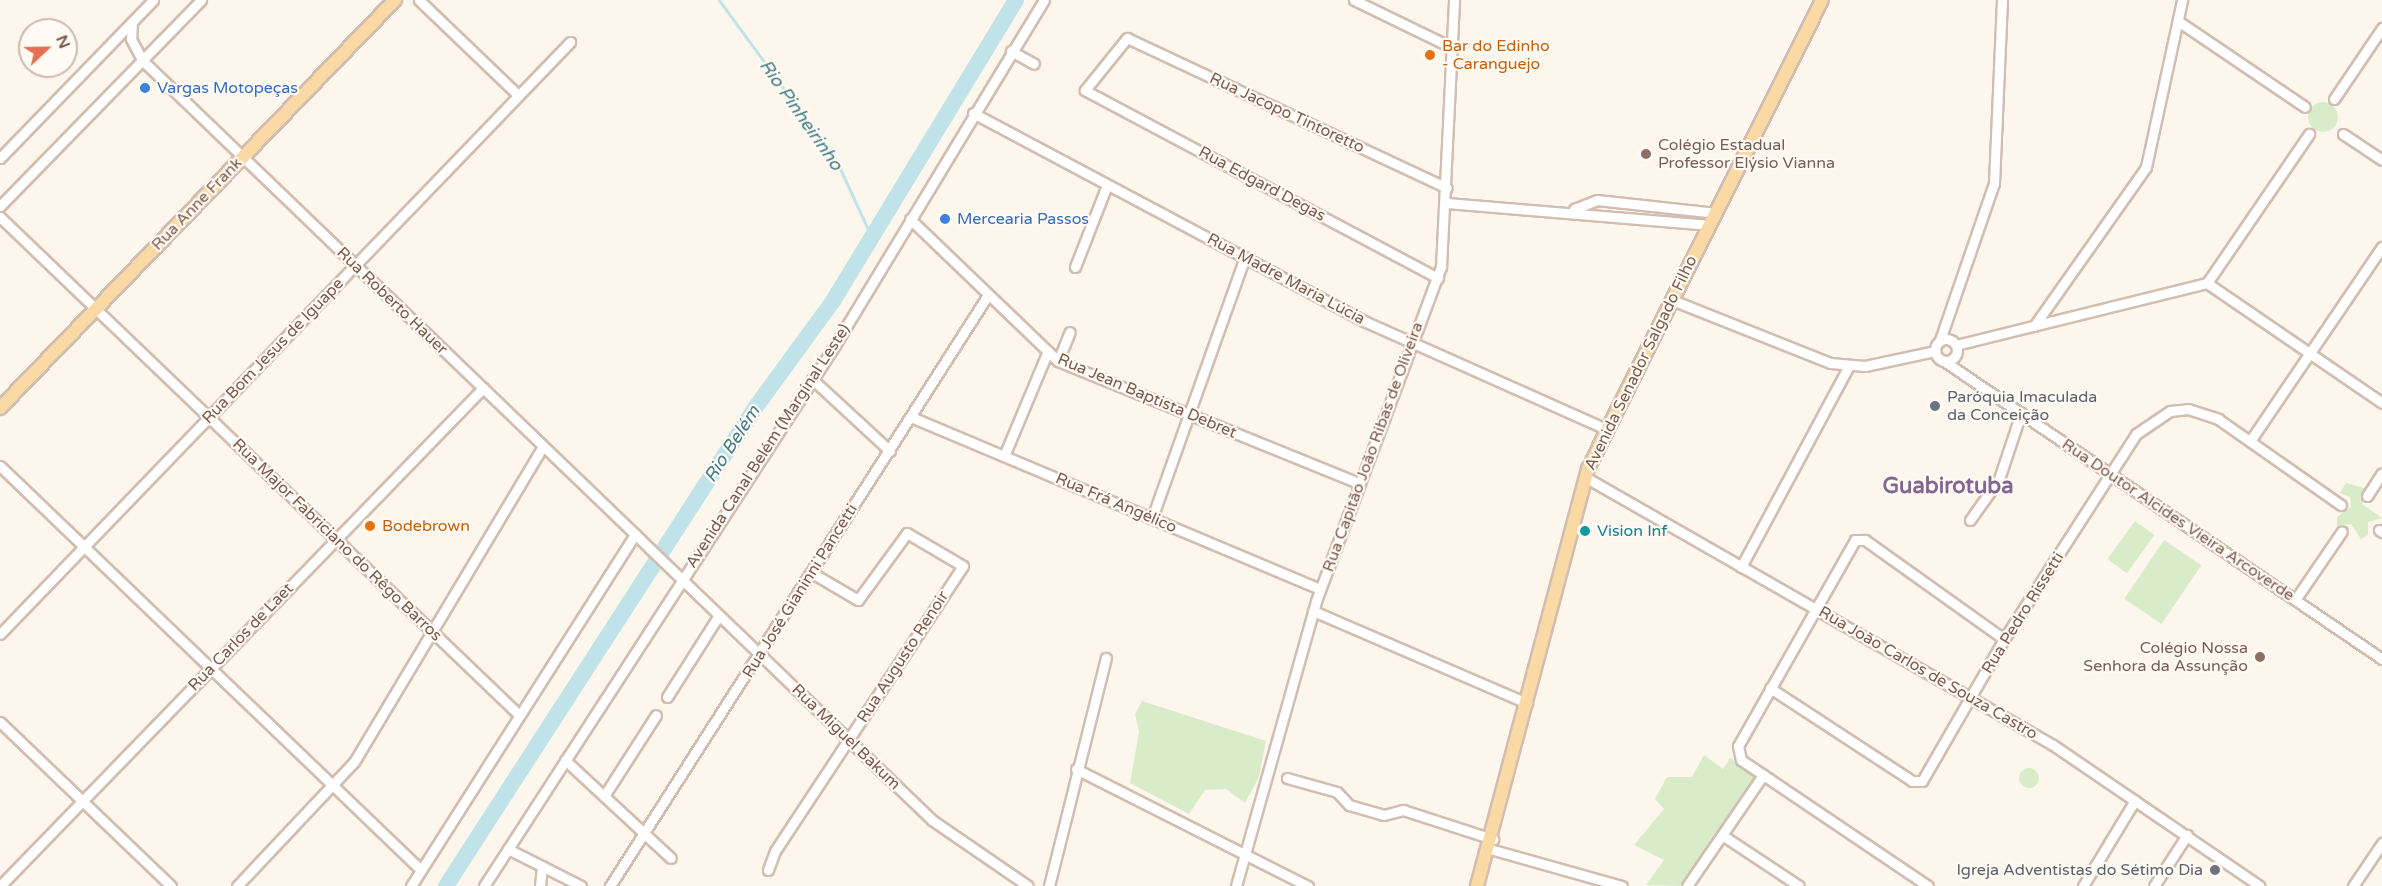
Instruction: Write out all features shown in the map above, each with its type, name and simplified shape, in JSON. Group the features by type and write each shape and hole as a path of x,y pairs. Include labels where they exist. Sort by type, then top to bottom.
{"main road":[{"name":"Rua Anne Frank","path":"0,408 395,0"},
{"name":"Avenida Senador Salgado Filho","path":"1477,886 1491,844 1585,477 1606,429 1822,0"}],"street":[{"path":"0,158 153,0"},
{"path":"0,206 201,0"},
{"path":"419,0 519,95"},
{"name":"Avenida Canal Belém (Marginal Leste)","path":"484,886 565,760 678,575 812,379 1044,0"},
{"path":"1354,0 1452,48"},
{"name":"Rua Capitão João Ribas de Oliveira","path":"1236,886 1320,589 1411,342 1438,278 1447,203 1454,0"},
{"path":"1672,300 1804,355 1849,366 1935,351 1994,183 2002,0"},
{"path":"2034,326 2146,166 2182,0"},
{"path":"2178,21 2305,107"},
{"path":"132,22 131,39 142,60"},
{"path":"2334,99 2382,28"},
{"name":"Rua Jacopo Tintoretto","path":"1085,90 1127,38 1447,188"},
{"name":"Rua Bom Jesus de Iguape","path":"0,634 570,42"},
{"path":"1011,51 1034,64"},
{"name":"Rua Roberto Hauer","path":"142,60 678,575"},
{"name":"Rua Edgard Degas","path":"1085,90 1438,278"},
{"name":"Rua Madre Maria Lúcia","path":"973,113 1411,342 1606,429"},
{"path":"1940,340 1956,345 2207,283 2309,134"},
{"path":"2343,134 2382,160"},
{"path":"1075,267 1107,185"},
{"path":"1570,211 1597,200 1716,213"},
{"path":"1447,203 1570,211 1710,225"},
{"name":"Rua Major Fabriciano do Rêgo Barros","path":"0,217 517,713"},
{"name":"Rua Jean Baptista Debret","path":"910,219 1047,353 1058,361 1359,483"},
{"path":"2250,441 2382,247"},
{"path":"1152,518 1245,257"},
{"path":"2207,283 2382,403"},
{"name":"Rua José Gianinni Pancetti","path":"610,886 646,835 988,295"},
{"path":"1058,361 1070,332"},
{"path":"1944,361 1956,355 1956,345"},
{"name":"Rua Doutor Alcides Vieira Arcoverde","path":"1935,351 1944,361 2382,659"},
{"path":"1004,456 1047,353"},
{"path":"1741,567 1849,366"},
{"path":"812,379 890,451"},
{"name":"Rua Carlos de Laet","path":"0,886 483,388"},
{"name":"Rua Pedro Rissetti","path":"1770,688 1919,783 2004,639 2143,426 2170,411 2208,414 2341,505"},
{"path":"1970,520 1999,479 2021,414"},
{"name":"Rua Frá Angélico","path":"911,417 1320,589"},
{"path":"237,886 334,786 362,750 543,446"},
{"path":"0,466 421,870"},
{"path":"2367,496 2382,473"},
{"name":"Rua João Carlos de Souza Castro","path":"1585,477 1971,698 2135,800 2260,886"},
{"path":"2295,600 2342,531"},
{"name":"Rua Augusto Renoir","path":"768,870 849,740 963,566 907,532 858,600 812,573"},
{"path":"411,886 517,713 638,537"},
{"path":"1928,886 1763,775 1737,754 1770,688 1858,538 2004,639"},
{"name":"Rua Miguel Bakum","path":"678,575 943,829 1028,886"},
{"path":"1313,611 1527,703"},
{"path":"667,697 719,615"},
{"path":"1049,886 1076,769 1106,658"},
{"path":"604,796 656,715"},
{"path":"0,722 171,886"},
{"path":"565,760 671,858"},
{"path":"1076,769 1308,886"},
{"path":"1687,886 1763,775"},
{"path":"1287,778 1337,792 1349,806 1384,815 1403,810 1491,844 1622,886"},
{"path":"2083,886 2135,800"},
{"path":"1722,835 1798,886"},
{"path":"2154,886 2187,836"},
{"path":"2353,886 2382,843"},
{"path":"508,849 581,886"},
{"path":"540,886 542,866"}],"green space":[{"path":"2323,102 2334,106 2338,117 2334,128 2323,132 2312,128 2308,117 2312,106"},
{"path":"2346,483 2364,488 2362,504 2382,518 2368,522 2368,535 2361,539 2351,524 2337,526 2337,517 2351,507 2350,497 2340,493"},
{"path":"2135,521 2154,535 2127,573 2107,559"},
{"path":"2164,540 2201,565 2162,624 2124,599"},
{"path":"1142,701 1266,741 1259,777 1245,803 1226,789 1205,790 1189,814 1130,783 1139,732 1135,714"},
{"path":"1704,755 1723,769 1730,758 1755,777 1680,886 1646,885 1664,860 1634,845 1664,809 1655,799 1667,777 1692,777"},
{"path":"2029,768 2036,771 2039,778 2036,785 2029,788 2022,785 2019,778 2022,771"}],"waterway":[{"name":"Rio Pinheirinho","path":"719,0 837,162 871,236"},
{"name":"Rio Belém","path":"446,886 755,408 833,301 1016,0"}],"place":[{"name":"Bar do Edinho - Caranguejo","path":"1430,55"},
{"name":"Vargas Motopeças","path":"145,88"},
{"name":"Colégio Estadual Professor Elýsio Vianna","path":"1646,154"},
{"name":"Mercearia Passos","path":"945,219"},
{"name":"Paróquia Imaculada da Conceição","path":"1935,406"},
{"name":"Bodebrown","path":"370,526"},
{"name":"Vision Inf","path":"1585,531"},
{"name":"Colégio Nossa Senhora da Assunção","path":"2260,657"},
{"name":"Igreja Adventistas do Sétimo Dia","path":"2215,870"}],"district":[{"name":"Guabirotuba","path":"1948,487"}]}
